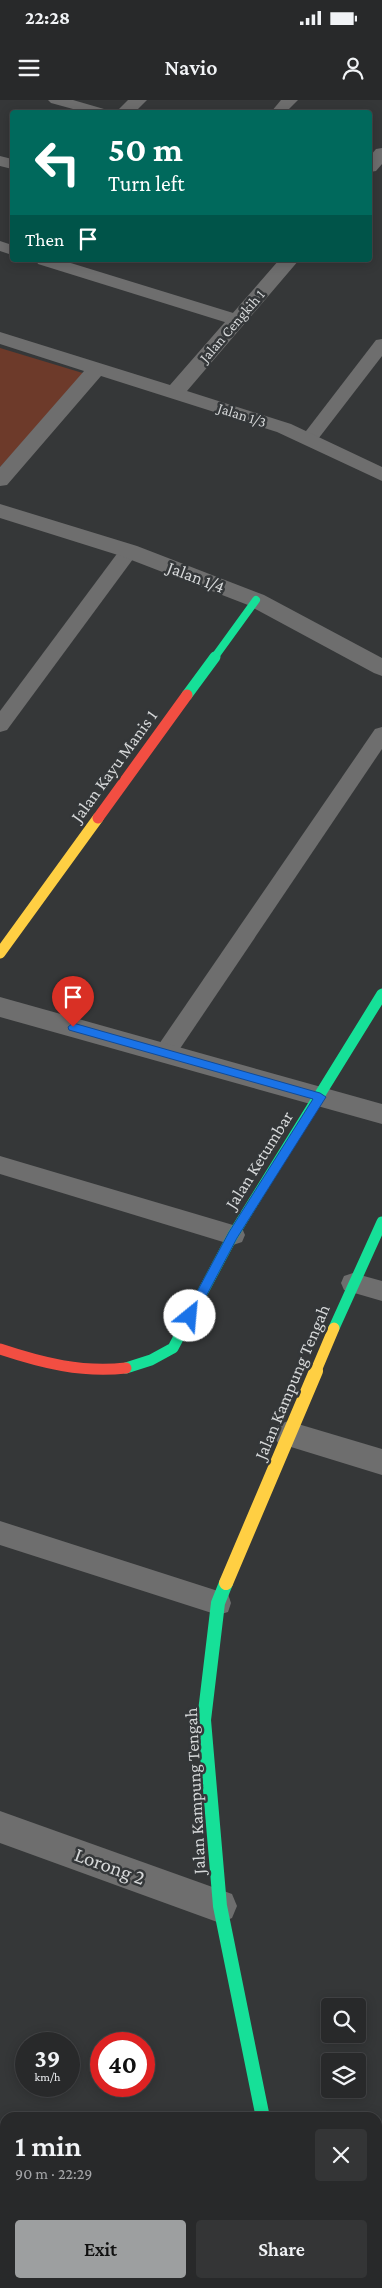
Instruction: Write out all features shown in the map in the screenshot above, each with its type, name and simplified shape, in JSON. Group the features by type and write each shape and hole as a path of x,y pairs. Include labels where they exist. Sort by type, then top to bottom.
{"street":[{"path":"127,110 138,100"},
{"path":"372,165 382,154"},
{"name":"Jalan Cengkih 1","path":"174,393 287,262"},
{"name":"Jalan 1/3","path":"0,338 284,428 382,475"},
{"path":"0,480 97,368"},
{"name":"Jalan 1/4","path":"0,511 129,552 256,600 382,668"},
{"name":"Jalan Kayu Manis 1","path":"0,953 256,600"},
{"name":"Jalan Ketumbar","path":"0,1349 57,1368 99,1373 131,1368 157,1359 172,1348 233,1235 382,994"},
{"path":"0,1007 382,1114"},
{"name":"Jalan Kampung Tengah","path":"263,2112 220,1906 204,1720 218,1603 288,1434 353,1283 382,1222"},
{"path":"288,1434 382,1462"},
{"name":"Lorong 2","path":"0,1827 220,1906"}],"lane":[{"path":"56,100 92,110"},
{"path":"280,110 290,100"},
{"path":"50,262 237,320"},
{"path":"309,440 382,344"},
{"path":"0,726 129,552"},
{"path":"164,1053 382,734"},
{"path":"0,1165 233,1235"},
{"path":"353,1283 382,1291"},
{"path":"0,1533 218,1603"}],"shaded area":[{"path":"0,348 86,374 0,467"}],"traffic: fast":[{"path":"187,695 256,600"},
{"path":"126,1368 151,1360 173,1348 233,1235 382,994"},
{"path":"334,1328 382,1222"},
{"path":"226,1583 218,1603 204,1720 220,1906 262,2112"}],"traffic: slow":[{"path":"0,953 98,818"},
{"path":"226,1583 334,1328"}],"traffic: jam":[{"path":"98,818 187,695"},
{"path":"0,1349 31,1359 78,1369 110,1370 126,1368"}],"route":[{"path":"73,1027 320,1097 233,1235 190,1316"}]}
